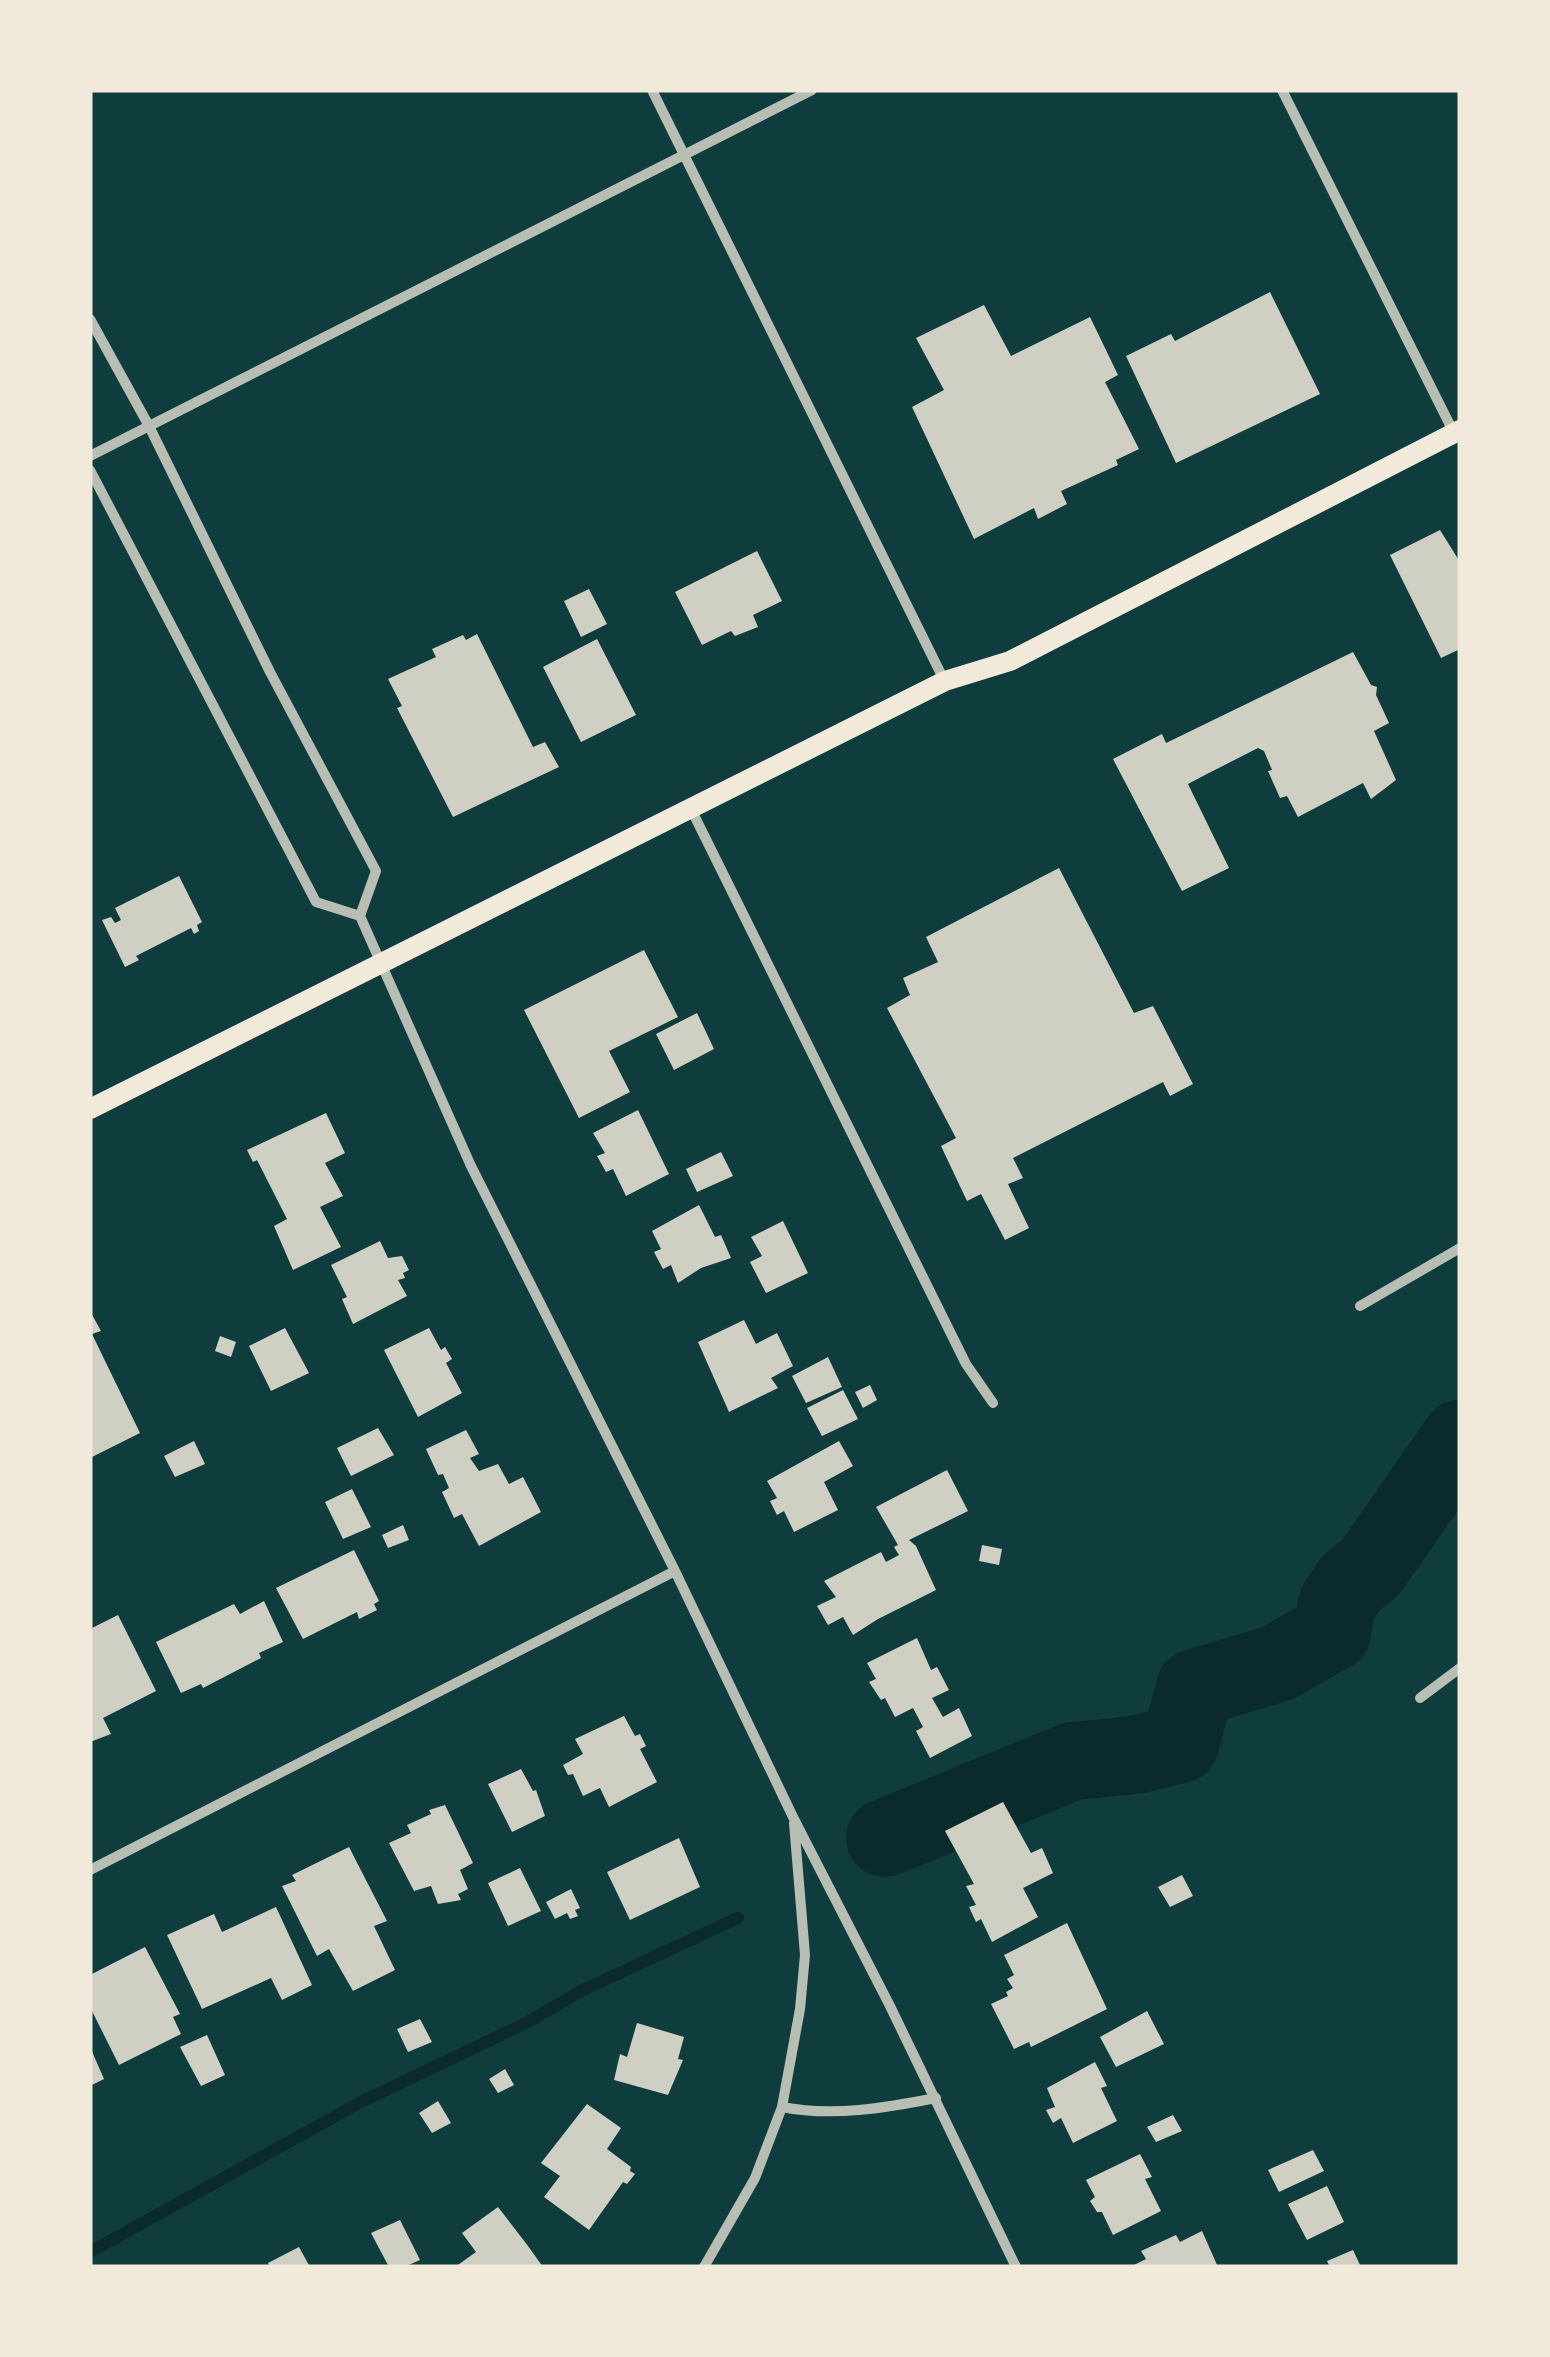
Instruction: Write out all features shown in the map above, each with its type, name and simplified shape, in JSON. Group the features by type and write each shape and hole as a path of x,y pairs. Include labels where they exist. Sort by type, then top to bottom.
{"main road":[{"path":"90,1109 945,681 1010,661 1457,432"}],"street":[{"path":"652,90 945,681"},
{"path":"90,456 812,90"},
{"path":"1282,90 1457,432"},
{"path":"90,319 149,426 270,672 376,870 360,916 471,1166 936,2098 1016,2267"},
{"path":"90,470 316,902 360,916"},
{"path":"691,808 966,1364 993,1402"},
{"path":"1360,1306 1460,1248"},
{"path":"90,1870 675,1571"},
{"path":"1420,1698 1460,1668"},
{"path":"704,2267 755,2178 782,2107 805,1955 793,1817"},
{"path":"782,2107 847,2111 936,2098"}],"building":[{"path":"1270,292 1320,394 1176,463 1126,356 1171,334 1175,341"},
{"path":"984,305 1011,356 1090,317 1118,375 1105,382 1139,449 1116,460 1118,465 1061,491 1067,504 1038,519 1034,508 974,539 912,407 944,390 916,338"},
{"path":"1440,530 1460,562 1460,649 1441,658 1390,555"},
{"path":"757,551 782,601 753,615 758,627 735,636 731,631 702,645 675,592"},
{"path":"589,589 607,624 581,637 564,601"},
{"path":"477,634 533,747 545,742 559,767 453,817 397,708 402,706 388,679 436,657 432,649 463,635 466,640"},
{"path":"597,639 636,715 581,742 543,667"},
{"path":"1353,652 1371,685 1377,687 1376,695 1389,723 1374,731 1396,780 1371,799 1363,783 1298,817 1287,796 1280,798 1264,751 1258,748 1203,776 1188,784 1229,868 1182,891 1113,759 1162,734 1166,743"},
{"path":"1059,868 1134,1013 1153,1006 1193,1084 1170,1096 1163,1082 1013,1158 1023,1178 1008,1184 1029,1228 1005,1240 981,1194 967,1201 941,1146 956,1138 887,1008 910,995 903,978 938,962 926,937"},
{"path":"179,876 202,922 197,925 199,931 194,934 191,928 136,956 139,960 125,967 102,920 121,920 115,908"},
{"path":"644,950 678,1017 609,1051 630,1092 579,1118 524,1010"},
{"path":"697,1013 714,1049 674,1070 656,1034"},
{"path":"638,1110 669,1174 626,1196 613,1169 606,1172 597,1156 605,1153 593,1133"},
{"path":"326,1113 345,1153 325,1163 343,1196 320,1207 341,1247 293,1270 274,1226 287,1219 257,1160 253,1162 247,1150"},
{"path":"721,1152 733,1176 697,1192 686,1169"},
{"path":"699,1205 715,1237 721,1235 731,1258 701,1268 678,1283 671,1265 663,1269 654,1252 661,1249 652,1231"},
{"path":"783,1221 808,1273 766,1293 750,1262 762,1256 751,1237"},
{"path":"380,1241 388,1258 402,1256 409,1270 403,1273 405,1278 398,1280 407,1296 353,1324 342,1299 347,1297 331,1265"},
{"path":"90,1311 101,1331 92,1334 140,1433 90,1458"},
{"path":"744,1320 756,1344 777,1333 793,1366 771,1378 778,1388 729,1412 698,1342"},
{"path":"285,1328 309,1373 271,1391 249,1346"},
{"path":"429,1328 441,1350 445,1347 452,1359 446,1363 462,1393 418,1417 384,1350"},
{"path":"220,1336 236,1342 231,1357 215,1351"},
{"path":"828,1357 842,1387 806,1403 792,1376"},
{"path":"870,1385 877,1400 863,1408 855,1392"},
{"path":"843,1390 858,1419 822,1436 807,1408"},
{"path":"378,1428 394,1455 351,1476 337,1448"},
{"path":"466,1430 479,1454 470,1458 479,1471 498,1464 509,1484 523,1477 541,1512 479,1546 462,1514 454,1518 442,1492 449,1488 426,1449"},
{"path":"194,1441 205,1464 175,1477 164,1456"},
{"path":"839,1441 853,1466 824,1482 838,1510 794,1532 784,1511 777,1515 770,1501 777,1498 767,1481"},
{"path":"947,1470 968,1511 909,1540 916,1546 936,1590 853,1635 843,1617 828,1625 817,1606 836,1597 824,1581 881,1552 886,1562 899,1555 894,1547 898,1545 876,1507"},
{"path":"352,1489 371,1527 343,1539 325,1502"},
{"path":"403,1525 409,1540 388,1548 382,1535"},
{"path":"982,1545 1002,1549 999,1565 979,1561"},
{"path":"354,1550 379,1601 374,1604 377,1610 359,1619 357,1612 303,1639 276,1588"},
{"path":"264,1601 283,1642 203,1688 201,1684 181,1693 156,1642 234,1604 240,1614"},
{"path":"118,1615 156,1691 103,1718 111,1734 90,1742 90,1629"},
{"path":"917,1638 931,1670 937,1667 949,1690 932,1698 943,1717 959,1708 972,1736 930,1758 916,1731 923,1727 913,1708 895,1717 885,1698 881,1700 869,1682 876,1679 867,1663"},
{"path":"624,1716 646,1746 640,1749 657,1782 609,1807 600,1788 583,1796 573,1774 568,1775 563,1765 583,1754 575,1739"},
{"path":"521,1769 533,1791 536,1790 545,1816 512,1832 488,1784"},
{"path":"1003,1802 1031,1853 1042,1848 1053,1873 1023,1888 1038,1917 992,1942 981,1919 976,1922 969,1907 976,1905 966,1886 974,1884 945,1831"},
{"path":"445,1805 473,1863 460,1870 468,1889 458,1894 461,1900 438,1904 431,1886 414,1891 389,1843 411,1833 407,1825 431,1814 429,1810"},
{"path":"679,1838 700,1887 630,1920 607,1872"},
{"path":"349,1847 387,1921 374,1926 395,1970 353,1991 329,1949 317,1956 282,1886 296,1881 292,1875"},
{"path":"520,1868 541,1911 508,1926 488,1883"},
{"path":"1182,1875 1193,1896 1170,1907 1158,1887"},
{"path":"571,1889 580,1908 575,1910 578,1916 570,1919 567,1913 555,1919 546,1902"},
{"path":"276,1907 312,1985 282,2000 271,1978 202,2009 167,1935 214,1914 222,1932"},
{"path":"1067,1923 1107,2009 1031,2047 1029,2042 1014,2049 991,2004 1008,1996 1006,1992 1013,1988 1007,1979 1014,1975 1004,1955"},
{"path":"145,1947 180,2014 173,2017 181,2034 119,2065 90,2007 90,1975"},
{"path":"1147,2011 1164,2044 1116,2067 1100,2037"},
{"path":"420,2019 432,2042 408,2052 397,2029"},
{"path":"637,2023 684,2037 678,2059 683,2060 668,2095 614,2080 620,2054 627,2057"},
{"path":"207,2035 225,2075 201,2086 180,2047"},
{"path":"90,2047 104,2079 90,2086"},
{"path":"1095,2062 1107,2086 1101,2088 1117,2121 1073,2143 1061,2118 1053,2123 1046,2110 1055,2107 1047,2088"},
{"path":"505,2069 514,2085 498,2093 489,2079"},
{"path":"438,2101 451,2123 432,2133 419,2113"},
{"path":"587,2104 621,2128 607,2149 635,2174 627,2184 623,2182 589,2230 544,2197 560,2176 541,2163"},
{"path":"1173,2115 1182,2131 1156,2142 1147,2127"},
{"path":"1313,2150 1324,2171 1279,2192 1268,2170"},
{"path":"1140,2154 1152,2177 1145,2179 1161,2211 1113,2235 1102,2212 1097,2212 1090,2201 1095,2197 1086,2180"},
{"path":"1327,2186 1344,2222 1307,2240 1288,2204"},
{"path":"498,2207 543,2267 455,2267 476,2252 462,2233"},
{"path":"400,2220 420,2260 404,2267 389,2267 371,2233"},
{"path":"1202,2231 1218,2267 1130,2267 1146,2259 1141,2251 1176,2235 1180,2242"},
{"path":"299,2247 310,2267 270,2267 268,2263"},
{"path":"1353,2250 1361,2267 1330,2267 1327,2261"}],"waterway":[{"path":"885,1838 1073,1761 1135,1755 1180,1744 1195,1688 1278,1663 1332,1632 1337,1604 1351,1583 1371,1567 1460,1439"},
{"path":"90,2252 361,2102 526,2023 583,1990 738,1918"}]}
